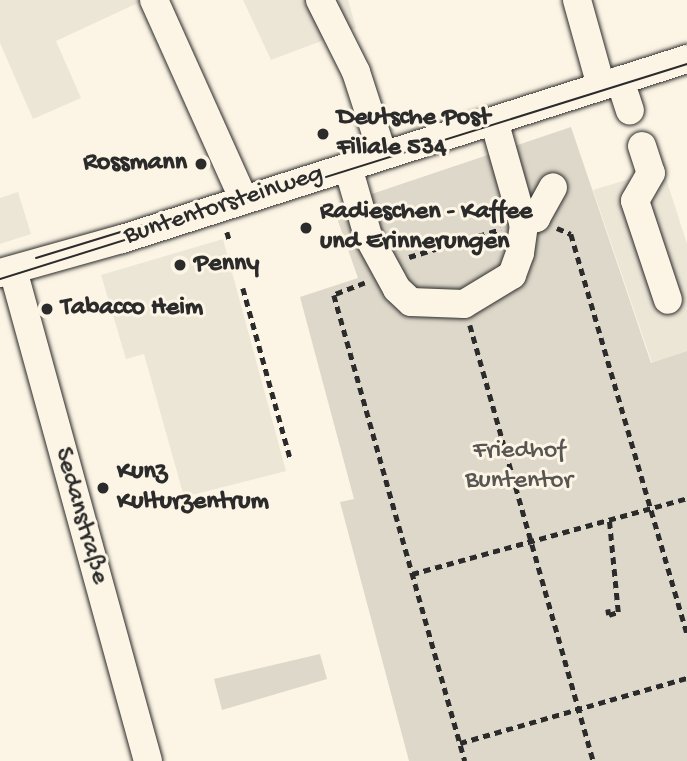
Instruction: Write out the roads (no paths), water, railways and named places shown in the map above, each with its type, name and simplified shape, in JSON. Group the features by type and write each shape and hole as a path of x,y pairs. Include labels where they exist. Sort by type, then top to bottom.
{"street":[{"path":"153,0 244,200"},
{"path":"320,0 356,72 383,155"},
{"path":"577,0 611,83 630,110"},
{"name":"Buntentorsteinweg","path":"6,272 244,200 687,59"},
{"path":"494,121 530,220"},
{"path":"642,146 651,173 635,201 668,300"},
{"path":"348,167 383,270 411,302 464,304 512,275 530,220 553,187"},
{"name":"Sedanstraße","path":"6,272 44,387 148,761"}],"tram line":[{"path":"0,279 687,64"},
{"path":"36,258 260,189"}],"place":[{"name":"Deutsche Post Filiale 534","path":"323,134"},
{"name":"Rossmann","path":"201,164"},
{"name":"Radieschen - Kaffee und Erinnerungen","path":"306,228"},
{"name":"Penny","path":"180,265"},
{"name":"Tabacco Heim","path":"47,309"},
{"name":"Kunz Kulturzentrum","path":"103,488"}],"park label":[{"name":"Friedhof Buntentor","path":"519,467"}]}
